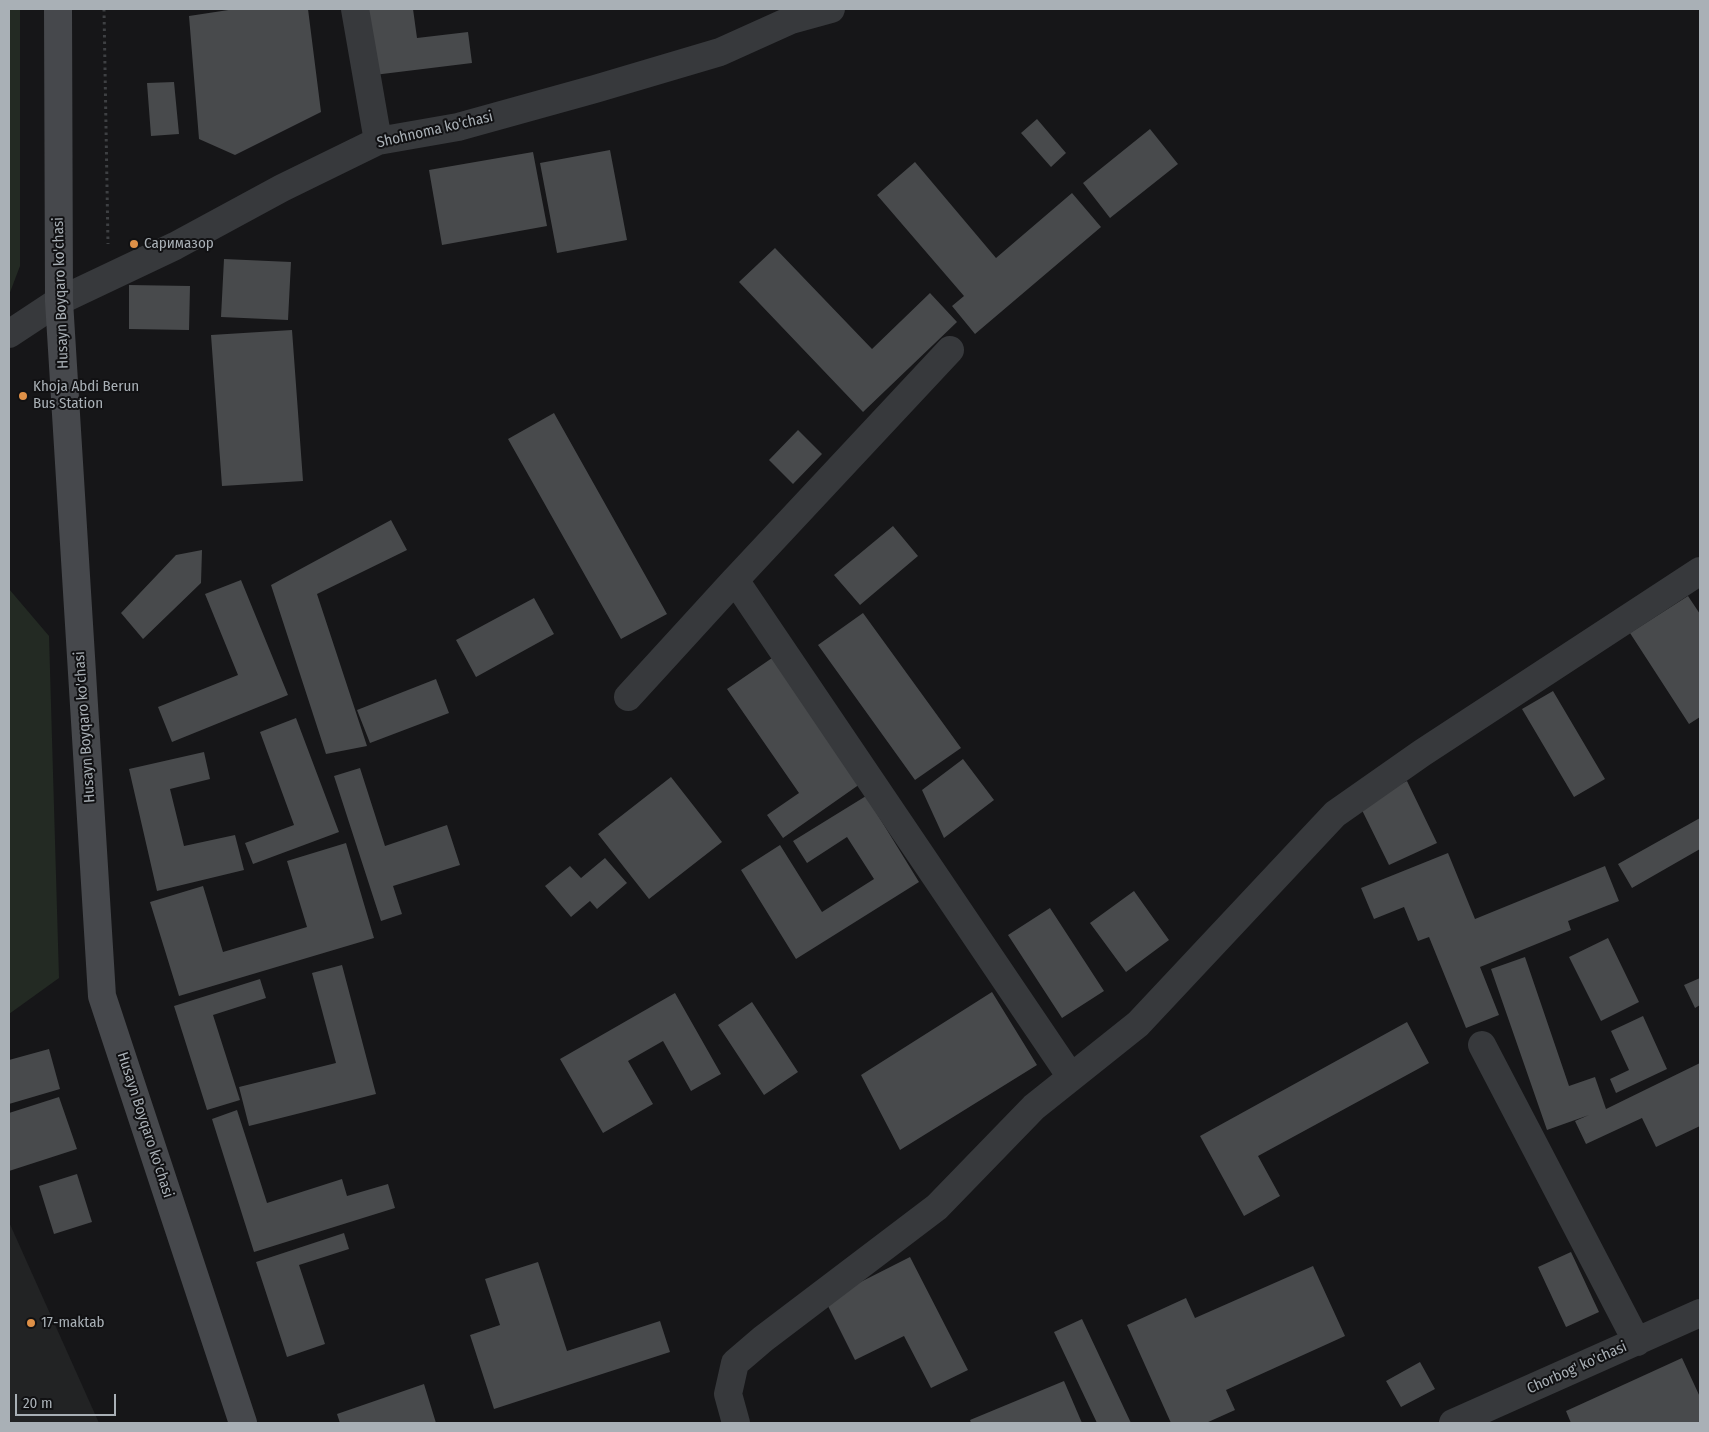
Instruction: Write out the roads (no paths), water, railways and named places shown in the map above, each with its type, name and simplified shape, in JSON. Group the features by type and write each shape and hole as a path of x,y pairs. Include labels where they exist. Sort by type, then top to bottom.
{"main road":[{"name":"Husayn Boyqaro ko'chasi","path":"58,9 58,301 102,996 243,1423"}],"street":[{"path":"355,9 378,141"},
{"name":"Shohnoma ko'chasi","path":"9,334 58,301 175,246 282,188 378,141 458,127 614,83 720,52 789,14 831,9"},
{"path":"628,697 734,580 950,350"},
{"path":"736,1423 728,1394 735,1364 763,1339 937,1207 1034,1107 1070,1076 1138,1024 1335,814 1422,753 1698,579"},
{"path":"734,580 1070,1076"},
{"path":"1482,1045 1637,1342"},
{"name":"Сhorbog' ko'chasi","path":"1454,1423 1637,1342 1698,1319"}],"place":[{"name":"Саримазор","path":"134,244"},
{"name":"Khoja Abdi Berun Bus Station","path":"23,396"},
{"name":"17-maktab","path":"31,1323"}]}
